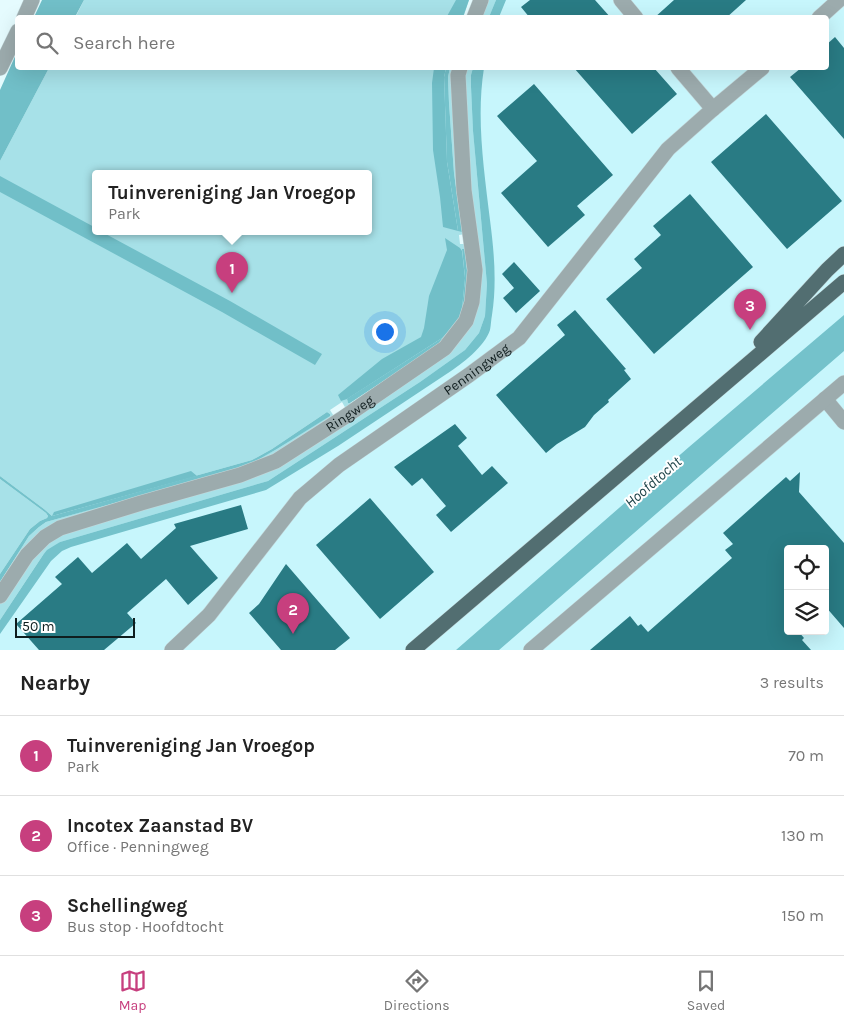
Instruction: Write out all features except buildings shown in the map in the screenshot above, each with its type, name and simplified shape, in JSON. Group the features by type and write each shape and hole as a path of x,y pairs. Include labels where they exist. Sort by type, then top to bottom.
{"main road":[{"path":"719,388 827,270 844,254"},
{"path":"413,650 844,282"}],"street":[{"path":"25,15 32,0"},
{"path":"475,15 481,0"},
{"path":"621,0 634,15"},
{"path":"822,15 838,0"},
{"path":"0,68 15,37"},
{"name":"Ringweg","path":"0,596 27,555 46,537 60,528 240,475 276,461 446,348 466,321 472,302 475,270 464,190 458,75 459,70"},
{"path":"680,70 713,109"},
{"name":"Penningweg","path":"172,650 209,615 300,498 339,465 519,338 668,149 760,70"},
{"path":"531,650 844,383"},
{"path":"825,399 844,422"}],"shaded area":[{"path":"42,0 84,0 76,15 35,15"},
{"path":"84,0 469,0 464,15 76,15"},
{"path":"456,0 469,0 464,15 448,15"},
{"path":"486,0 496,0 490,15 481,15"},
{"path":"493,0 844,0 844,650 0,650 0,623 56,536 238,479 471,330 465,70 829,70 829,15 487,15"},
{"path":"15,56 15,70 48,70 0,161 0,90"},
{"path":"48,70 446,70 444,77 447,162 458,231 461,231 454,173 448,77 450,70 456,70 455,115 465,234 459,235 460,244 466,244 470,280 465,313 454,331 440,345 346,409 342,402 330,410 335,418 263,463 65,520 40,534 23,553 0,588 0,582 29,536 46,522 247,465 277,449 330,414 327,412 272,449 252,460 52,516 0,476 0,161","holes":["462,249 464,249 467,294 460,319 449,335 351,403 348,403 348,398 442,338 452,328 460,317 462,308 465,278"]},
{"path":"434,70 446,70 444,77 447,162 458,231 443,227 433,150 432,83"},
{"path":"465,70 472,70 471,87 473,131 487,284 485,316 479,333 465,350 420,382 268,481 60,542 43,555 0,620 0,602 30,559 55,535 267,470 468,326 470,191"},
{"path":"0,176 92,226 92,235 108,235 230,301 322,354 315,365 222,312 0,192"},
{"path":"445,238 462,251 465,278 460,317 442,338 341,401 338,395 382,359 421,337 429,296 447,250"},
{"path":"191,471 197,476 52,516 54,512"},
{"path":"0,479 48,516 30,529 0,574"}],"water":[{"path":"496,0 506,0 500,15 490,15"},
{"path":"446,70 450,70 449,103 454,173 462,232 458,231 447,162 444,77"},
{"path":"472,70 484,70 481,106 482,144 493,243 494,303 490,328 483,342 466,360 454,369 338,446 266,490 62,551 51,561 0,634 0,620 43,555 47,550 60,542 268,481 420,382 465,350 479,333 485,316 487,284 473,131"},
{"path":"462,249 465,251 466,260 467,294 463,311 460,319 455,327 449,335 434,347 348,403 348,398 442,338 452,328 460,317 462,308 465,278"},
{"name":"Hoofdtocht","path":"844,315 844,351 499,650 456,650 689,447"},
{"path":"327,412 330,416 254,462 230,471 46,522 29,536 0,582 0,574 30,529 48,516 0,479 0,476 52,516 252,460 272,449"}],"place":[{"name":"Tuinvereniging Jan Vroegop","path":"232,293"},
{"name":"Schellingweg","path":"750,330"},
{"name":"Incotex Zaanstad BV","path":"293,634"}]}
